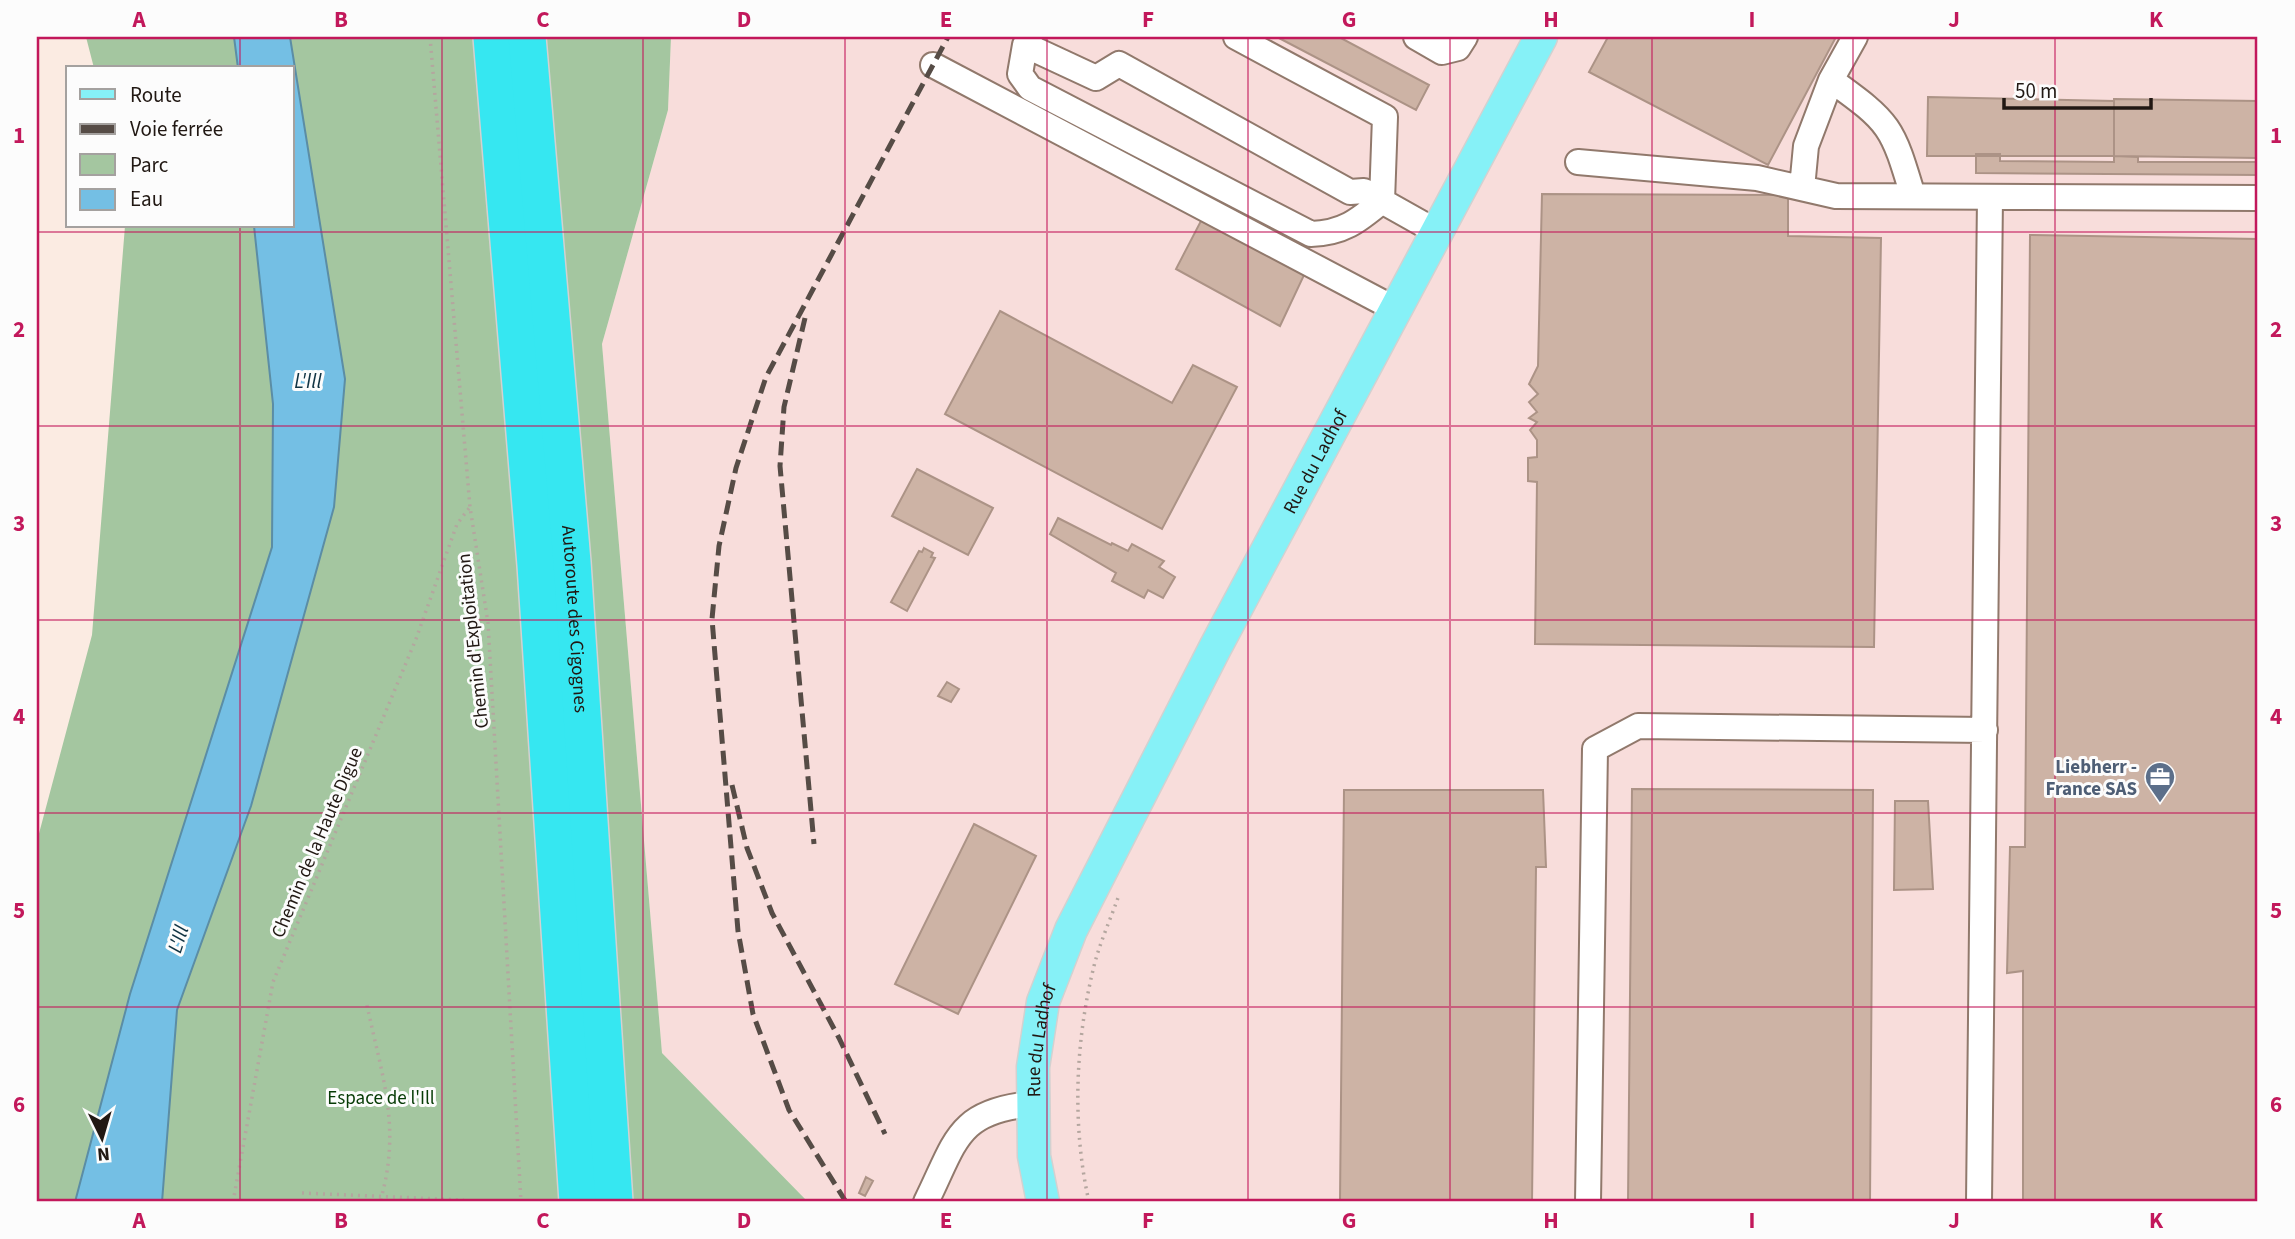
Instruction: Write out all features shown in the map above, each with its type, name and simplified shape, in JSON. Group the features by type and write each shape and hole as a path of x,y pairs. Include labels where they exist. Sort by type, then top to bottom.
{"highway":[{"name":"Autoroute des Cigognes","path":"492,37 537,579 578,1202"},
{"name":"Autoroute des Cigognes","path":"527,37 573,576 614,1202"}],"main road":[{"name":"Rue du Ladhof","path":"1063,1202 1055,1165 1049,1099 1052,1050 1064,978 1215,648 1541,37"},
{"name":"Rue du Ladhof","path":"1043,1202 1034,1156 1032,1104 1033,1066 1043,1002 1071,930 1108,886"}],"lane":[{"path":"1236,37 1385,117 1382,201 1352,226 1333,233 1311,234 1030,88 1020,74 1028,41 1096,78 1119,64 1350,192 1364,191 1382,201 1437,232"},
{"path":"1416,37 1442,52 1458,48 1465,37"},
{"path":"1802,188 1806,146 1831,80 1855,37"},
{"path":"933,65 1395,309"},
{"path":"1831,80 1877,113 1895,136 1913,196"},
{"path":"1578,162 1757,178 1836,196 2258,198"},
{"path":"1979,1202 1990,197"},
{"path":"1588,1202 1595,749 1638,726 1985,730"},
{"path":"926,1202 963,1127 986,1113 1032,1104"}],"path":[{"name":"Chemin d'Exploitation","path":"430,37 470,507 488,623 521,1202"},
{"name":"Chemin de la Haute Digue","path":"233,1202 273,982 416,639 457,524 470,507"},
{"path":"1088,1202 1076,1106 1080,1058 1108,886"},
{"path":"367,1005 390,1105 392,1135 380,1202"},
{"path":"302,1193 464,1200"}],"shaded area":[{"name":"Liebherr - France SAS","path":"671,37 2258,37 2258,1202 808,1202 662,1053 602,344 668,110"}],"green space":[{"path":"86,37 234,37 238,66 93,66"},
{"name":"Espace de l'Ill","path":"290,37 671,37 668,110 602,344 662,1053 808,1202 162,1202 177,1010 251,806 334,507 345,379"},
{"path":"125,228 254,228 273,404 272,546 130,994 75,1202 37,1202 37,841 92,635"}],"water":[{"name":"L'Ill","path":"234,37 290,37 345,379 334,507 251,806 177,1010 162,1202 75,1202 130,994 272,547 273,404 254,228 294,228 294,66 238,66"}],"building":[{"path":"1277,37 1339,37 1429,85 1416,110"},
{"path":"1608,37 1836,37 1768,165 1589,72"},
{"path":"1928,97 2114,101 2114,156 1927,156"},
{"path":"2114,99 2258,101 2258,158 2114,156"},
{"path":"1976,154 2000,154 2000,161 2114,162 2114,156 2138,157 2138,162 2258,162 2258,175 1976,173"},
{"path":"1542,194 1788,195 1788,236 1881,238 1874,647 1535,644 1537,482 1528,481 1528,458 1537,457 1537,440 1530,430 1537,422 1529,418 1537,412 1529,402 1538,394 1529,384 1538,366"},
{"path":"1203,217 1305,273 1280,326 1176,269"},
{"path":"2030,235 2258,239 2258,1202 2023,1202 2023,971 2007,973 2010,847 2025,847"},
{"path":"1000,311 1172,403 1193,365 1237,387 1162,529 945,414"},
{"path":"917,469 993,508 968,555 892,516"},
{"path":"1058,518 1111,545 1112,543 1128,551 1132,544 1164,561 1159,567 1175,577 1163,598 1148,590 1144,598 1112,581 1116,573 1050,534"},
{"path":"924,548 933,553 931,557 935,558 907,611 891,602 919,551 922,552"},
{"path":"947,682 959,689 951,702 938,696"},
{"path":"1632,789 1873,790 1870,1202 1628,1202"},
{"path":"1344,790 1543,790 1546,867 1536,867 1532,1202 1340,1202"},
{"path":"1895,801 1928,801 1933,889 1894,890"},
{"path":"974,824 1036,856 958,1014 895,984"},
{"path":"866,1177 873,1181 865,1196 859,1193"}],"railway":[{"path":"846,1202 789,1110 753,1014 738,931 712,619 719,546 736,468 766,377 948,37"},
{"path":"805,318 784,407 780,466 814,844"},
{"path":"732,785 747,848 772,913 839,1038 885,1134"}],"place":[{"name":"Liebherr - France SAS","path":"2160,804"}]}
